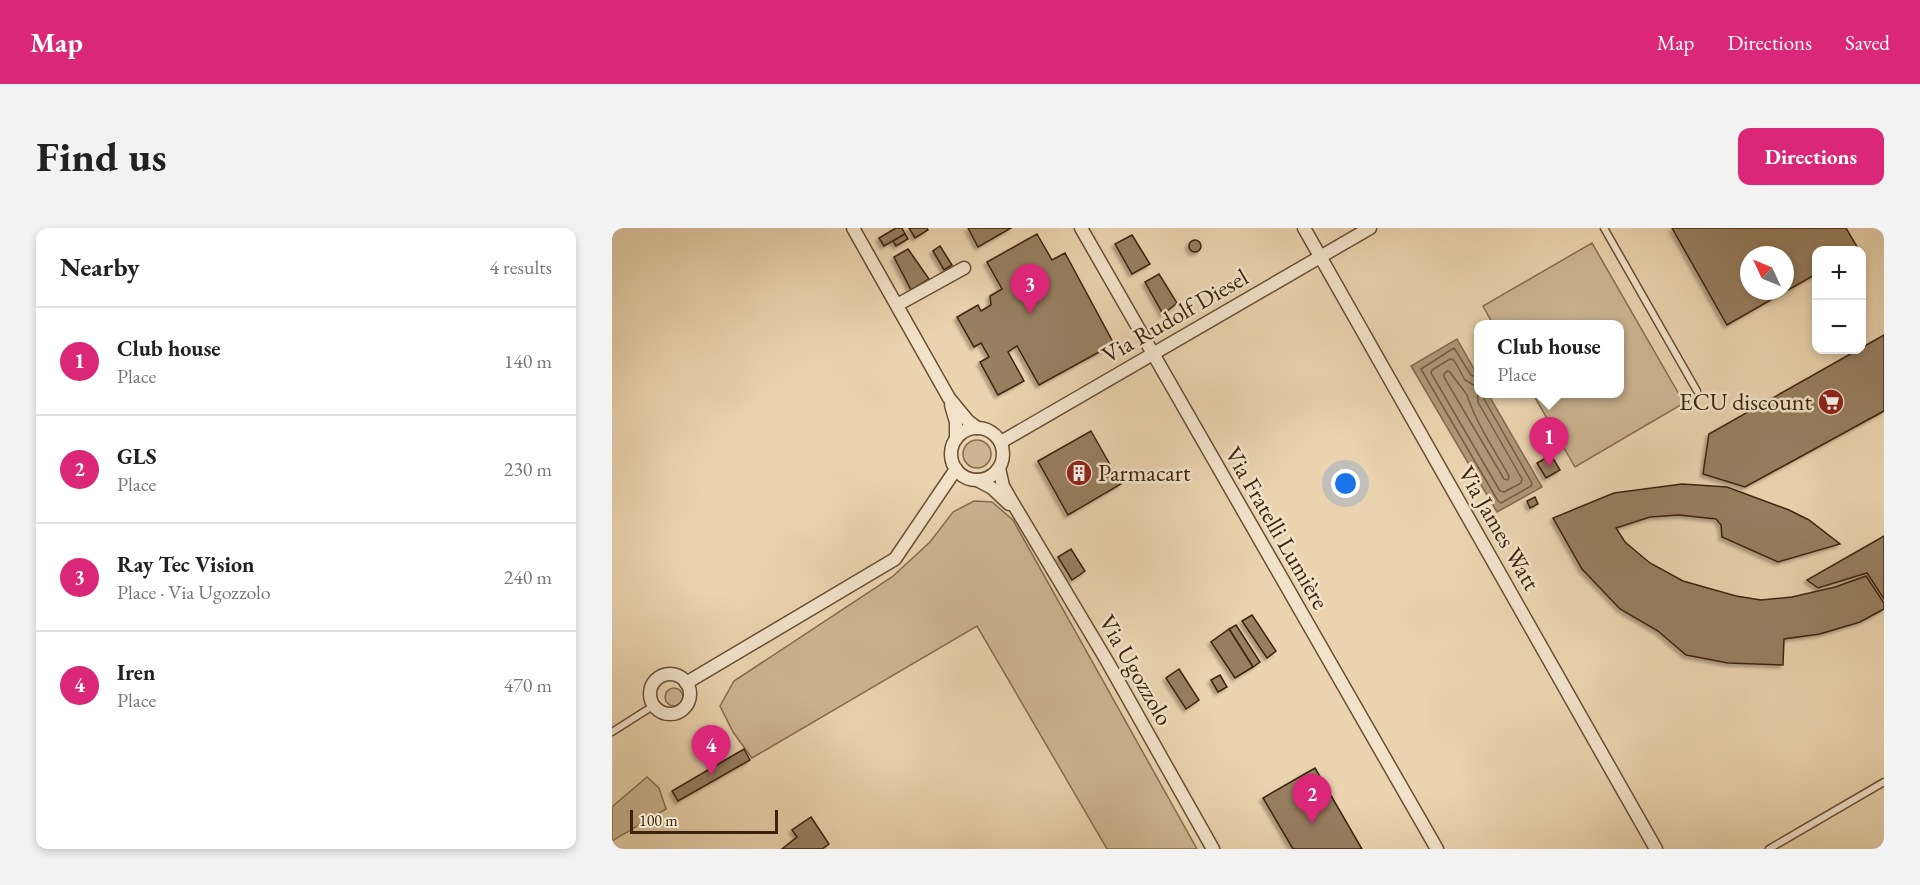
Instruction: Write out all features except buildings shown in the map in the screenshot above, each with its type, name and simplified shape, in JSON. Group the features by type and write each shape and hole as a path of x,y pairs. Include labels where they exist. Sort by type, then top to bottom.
{"street":[{"path":"853,228 949,398 968,421 977,428 991,432 1001,442 1004,455 999,468 986,479 969,479 956,469 951,454 956,439 956,422 949,398"},
{"name":"Via Fratelli Lumière","path":"1080,228 1437,849"},
{"name":"Via James Watt","path":"1304,228 1656,849"},
{"name":"Via Rudolf Diesel","path":"1001,442 1370,228"},
{"path":"897,305 964,268"},
{"path":"956,439 969,429 977,428"},
{"name":"Via Ugozzolo","path":"999,468 1003,486 1018,514 1107,661 1213,849"},
{"path":"686,683 895,559 956,469"},
{"name":"Via Ugozzolo","path":"977,480 992,488 1018,514"},
{"path":"664,675 676,675 686,683 690,696 685,707 678,712 664,714 653,706 650,694 658,678 664,675"}],"lane":[{"path":"1604,228 1697,391"},
{"path":"612,732 653,706"},
{"path":"1769,849 1884,782"}],"shaded area":[{"path":"1592,243 1684,403 1575,467 1535,398 1624,398 1624,320 1491,320 1483,306"},
{"path":"977,440 987,444 991,454 987,464 977,468 967,464 963,454 967,444"},
{"path":"974,501 992,502 1013,520 1197,849 1107,849 977,626 752,758 733,732 720,706 734,681 892,577 930,542 953,512"},
{"path":"674,688 680,691 683,697 680,703 674,706 668,703 665,697 668,691"},
{"path":"647,777 659,788 666,809 612,841 612,807"}],"water":[{"path":"1457,339 1474,369 1474,398 1490,398 1542,487 1497,512 1411,366"}],"place":[{"name":"Ray Tec Vision","path":"1030,314"},
{"name":"ECU discount","path":"1831,402"},
{"name":"Club house","path":"1549,467"},
{"name":"Parmacart","path":"1079,473"},
{"name":"Iren","path":"711,775"},
{"name":"GLS","path":"1312,824"}]}
